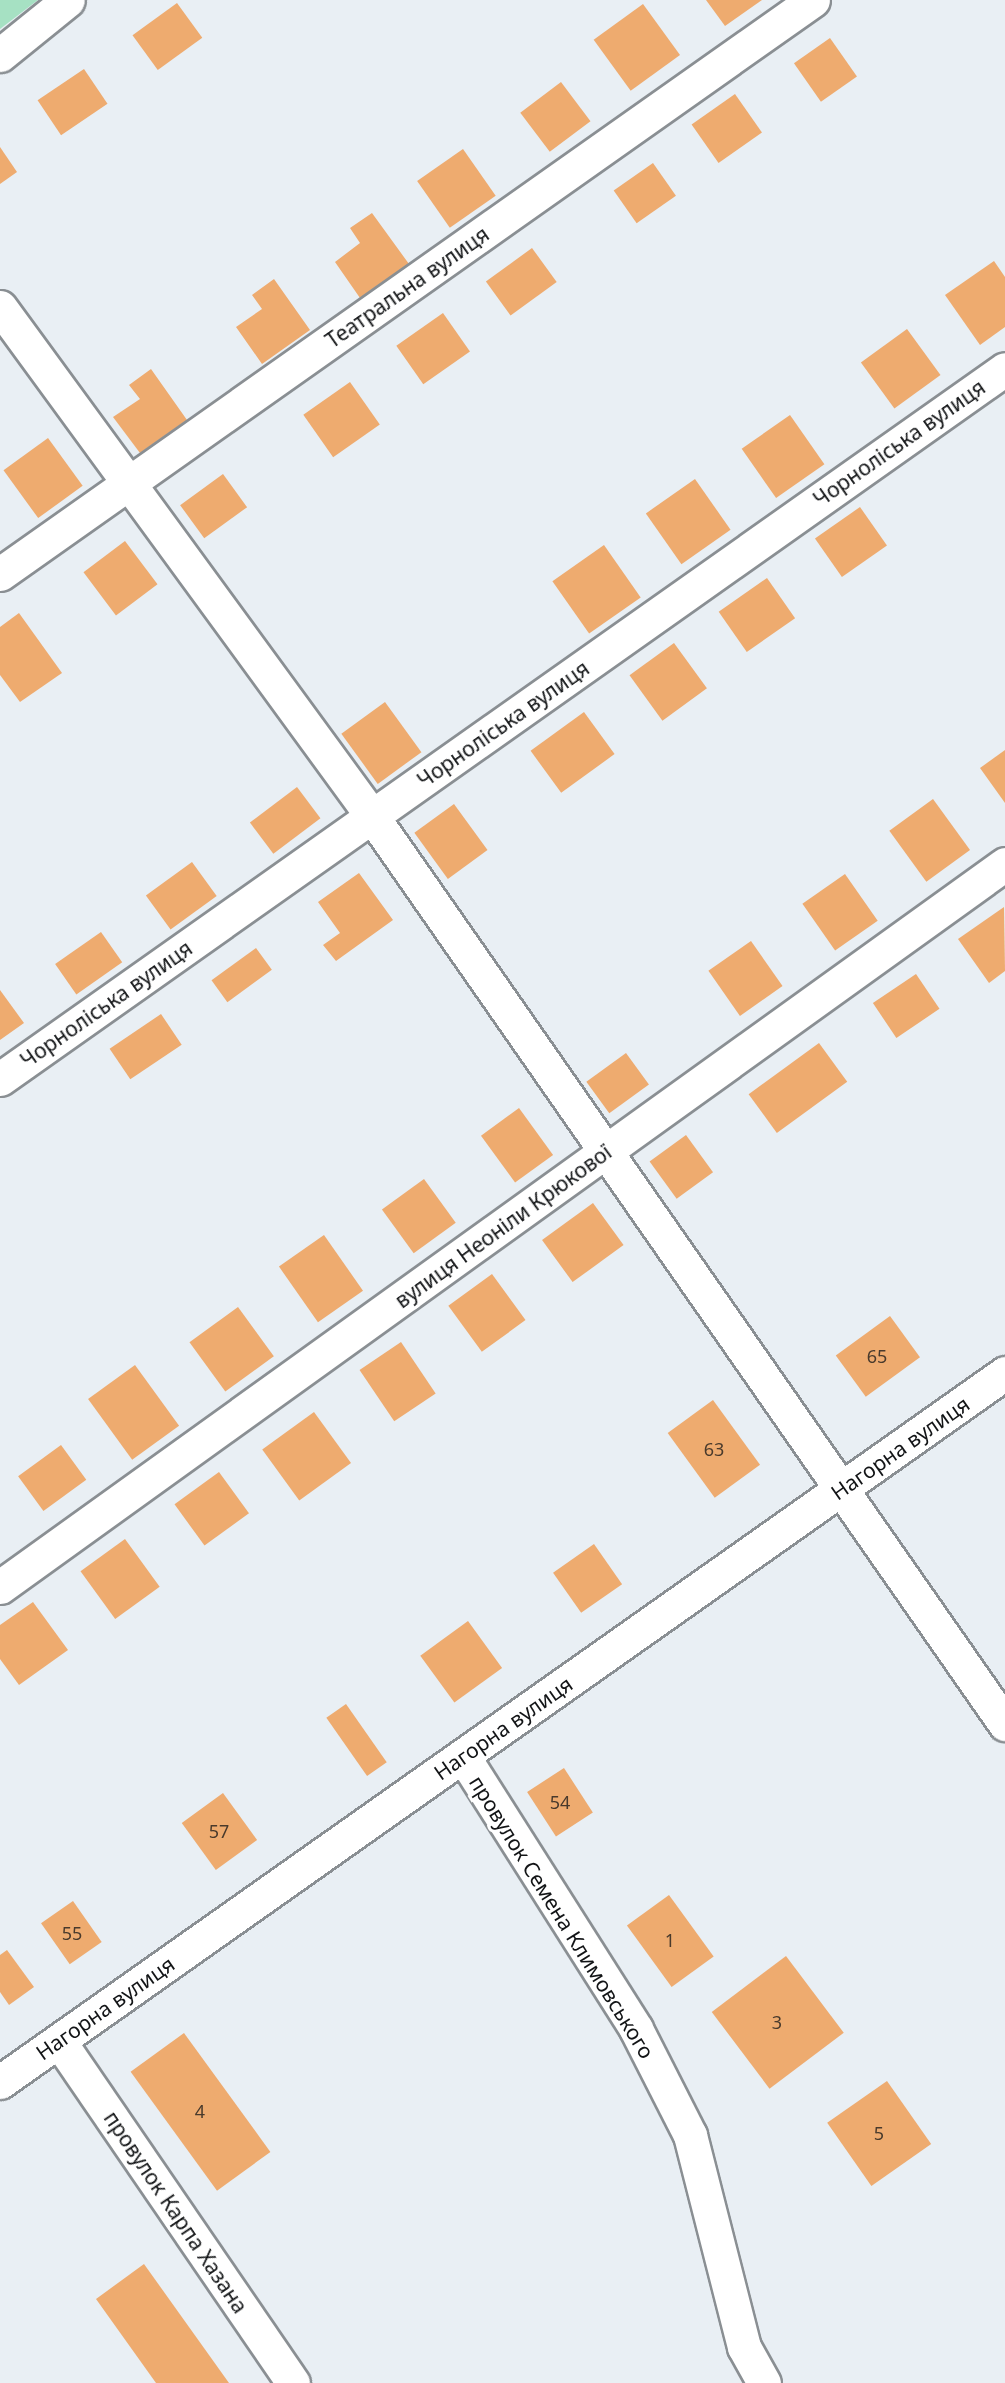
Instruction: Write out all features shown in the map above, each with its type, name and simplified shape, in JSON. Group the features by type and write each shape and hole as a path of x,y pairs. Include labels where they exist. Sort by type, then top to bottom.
{"street":[{"path":"0,55 68,0"},
{"name":"Театральна вулиця","path":"0,574 813,0"},
{"path":"0,307 126,485 372,816 839,1490 1005,1724"},
{"name":"Чорноліська вулиця","path":"0,1079 1005,369"},
{"name":"вулиця Неоніли Крюкової","path":"0,1587 1005,864"},
{"name":"Нагорна вулиця","path":"0,2082 1005,1373"},
{"name":"провулок Семена Климовського","path":"463,1756 636,2029 690,2135 744,2347 764,2383"},
{"name":"провулок Карпа Хазана","path":"59,2041 293,2383"}],"green space":[{"path":"0,0 38,0 0,29"}],"building":[{"path":"706,0 762,0 725,26"},
{"path":"177,3 202,38 158,70 133,35"},
{"path":"643,4 680,55 631,91 594,40"},
{"path":"830,38 857,77 821,102 794,63"},
{"path":"84,69 107,104 61,135 38,100"},
{"path":"561,82 590,121 550,152 520,113"},
{"path":"735,94 762,133 719,163 692,124"},
{"path":"0,147 17,172 0,184"},
{"path":"463,149 496,196 450,228 417,181"},
{"path":"653,163 676,196 637,223 614,191"},
{"path":"372,213 409,264 360,298 335,262 360,243 350,228"},
{"path":"532,248 557,282 511,315 486,282"},
{"path":"994,261 1005,277 1005,327 980,345 945,295"},
{"path":"274,279 310,330 262,364 236,327 262,309 252,295"},
{"path":"443,313 470,352 423,384 396,346"},
{"path":"907,329 941,375 894,409 861,363"},
{"path":"151,369 187,420 140,453 113,417 140,399 129,385"},
{"path":"350,382 380,425 333,457 303,415"},
{"path":"790,415 824,464 776,498 742,449"},
{"path":"48,438 83,486 38,518 4,470"},
{"path":"223,474 247,507 204,538 180,505"},
{"path":"695,479 731,530 681,564 646,513"},
{"path":"860,507 887,546 842,577 815,539"},
{"path":"125,541 157,584 116,615 83,572"},
{"path":"604,545 641,597 589,634 552,581"},
{"path":"767,578 795,618 747,652 719,612"},
{"path":"19,613 62,673 20,702 0,675 0,627"},
{"path":"674,643 707,688 662,721 630,675"},
{"path":"385,702 421,752 378,784 341,734"},
{"path":"584,712 615,754 561,793 531,751"},
{"path":"1005,750 1005,803 980,768"},
{"path":"297,787 320,818 273,854 250,823"},
{"path":"933,799 970,850 926,882 889,831"},
{"path":"454,804 488,850 448,879 414,833"},
{"path":"192,862 217,896 171,929 146,896"},
{"path":"359,873 393,920 336,961 323,945 340,933 318,902"},
{"path":"845,874 878,921 835,951 802,904"},
{"path":"1004,907 1005,971 989,983 958,939"},
{"path":"101,932 122,962 76,994 55,964"},
{"path":"751,941 783,986 740,1016 708,971"},
{"path":"256,948 272,970 227,1002 212,980"},
{"path":"916,974 939,1009 896,1038 873,1003"},
{"path":"0,990 24,1023 0,1040"},
{"path":"161,1014 182,1045 130,1079 110,1049"},
{"path":"819,1043 847,1082 777,1133 749,1094"},
{"path":"626,1053 649,1085 609,1113 586,1082"},
{"path":"519,1108 553,1155 515,1183 481,1136"},
{"path":"686,1135 713,1172 677,1199 650,1161"},
{"path":"424,1179 456,1223 414,1253 382,1210"},
{"path":"593,1203 624,1245 573,1282 542,1240"},
{"path":"324,1235 363,1291 318,1322 279,1267"},
{"path":"492,1274 526,1320 482,1352 448,1306"},
{"path":"238,1307 274,1356 225,1392 189,1342"},
{"path":"890,1316 920,1357 866,1397 836,1355"},
{"path":"401,1342 436,1393 394,1421 360,1370"},
{"path":"135,1365 179,1426 132,1460 88,1399"},
{"path":"713,1400 760,1465 715,1498 668,1433"},
{"path":"314,1412 351,1463 299,1501 262,1450"},
{"path":"61,1445 86,1480 43,1511 18,1476"},
{"path":"219,1472 249,1513 204,1546 175,1504"},
{"path":"125,1539 160,1587 115,1619 81,1571"},
{"path":"594,1544 622,1584 581,1613 553,1573"},
{"path":"33,1602 68,1650 19,1685 0,1659 0,1625"},
{"path":"468,1621 502,1668 454,1703 420,1656"},
{"path":"346,1704 387,1762 367,1776 326,1718"},
{"path":"564,1768 593,1812 556,1836 527,1792"},
{"path":"223,1793 257,1840 216,1870 182,1823"},
{"path":"669,1895 714,1956 672,1987 627,1926"},
{"path":"73,1901 102,1942 70,1964 41,1923"},
{"path":"7,1950 34,1987 9,2005 0,1992 0,1955"},
{"path":"786,1956 844,2033 770,2089 712,2012"},
{"path":"184,2033 270,2152 217,2191 131,2072"},
{"path":"887,2081 931,2144 871,2186 827,2123"},
{"path":"144,2264 229,2383 156,2383 96,2299"}]}
